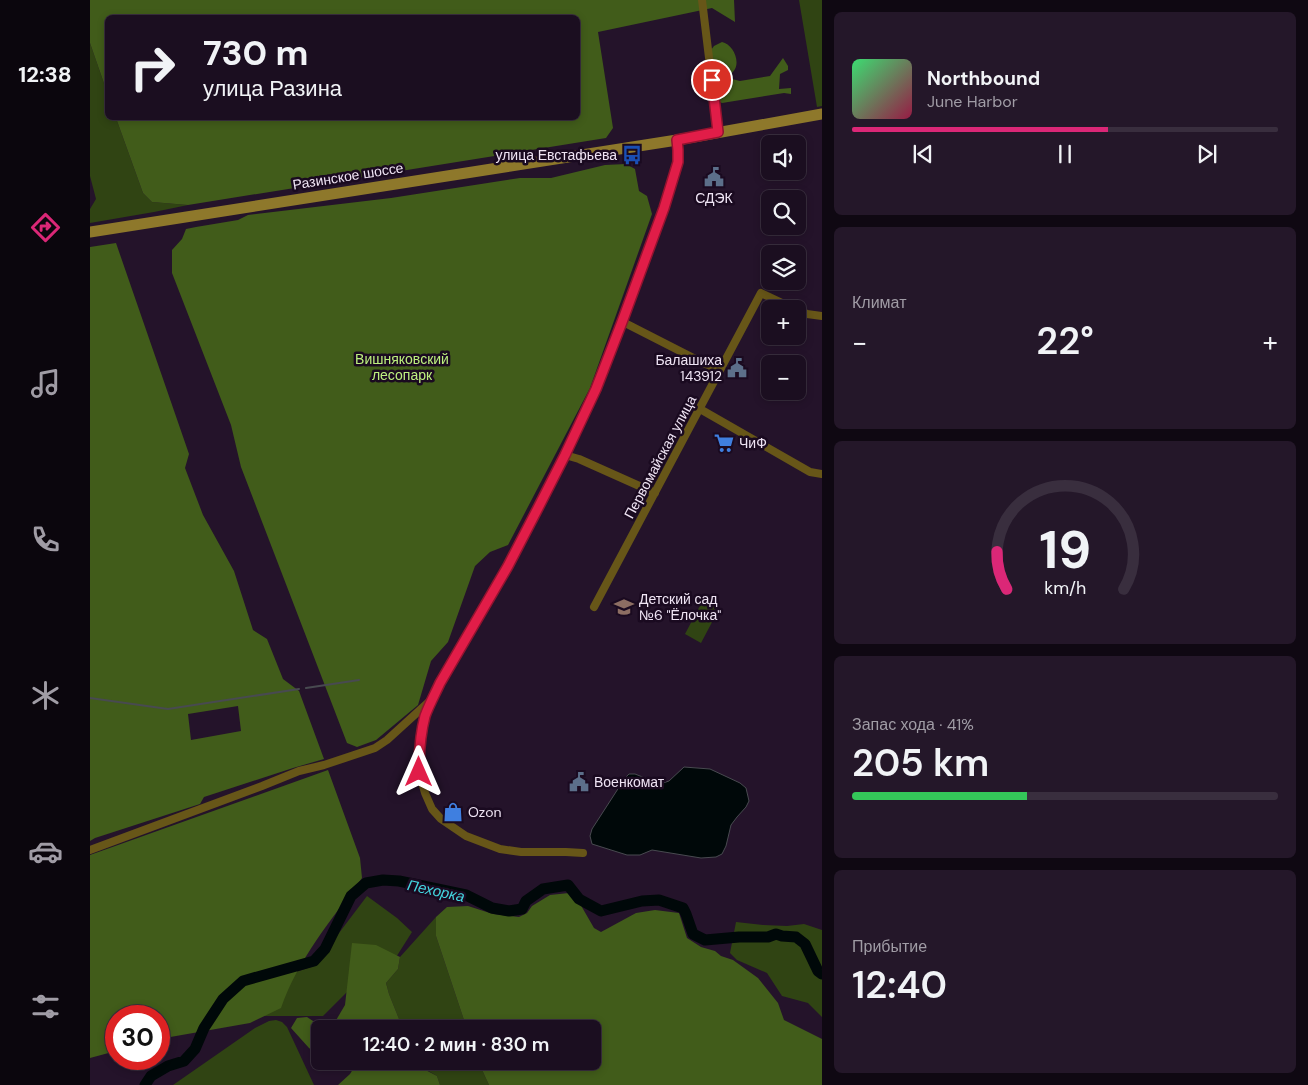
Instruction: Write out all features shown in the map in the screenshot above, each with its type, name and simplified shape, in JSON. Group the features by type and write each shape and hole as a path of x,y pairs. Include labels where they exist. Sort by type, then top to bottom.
{"main road":[{"name":"Разинское шоссе","path":"90,232 677,140 822,114"}],"street":[{"path":"702,0 718,132"},
{"path":"583,853 522,852 500,848 466,836 435,813 425,793 419,772 419,749 426,715 440,683 508,566 565,455 596,389 664,208 675,173 678,157 677,140"},
{"name":"Первомайская улица","path":"594,607 761,293 776,300"},
{"path":"806,314 822,316"},
{"path":"622,322 719,371"},
{"path":"700,409 810,472 822,474"},
{"path":"565,455 579,459 655,493"},
{"path":"90,850 299,771 330,764 375,748 387,740 433,698"}],"green space":[{"path":"90,0 734,0 735,22 712,8 598,32 613,128 606,138 188,205 152,202 143,193 117,120 580,120 580,15 105,15 105,86 90,43"},
{"path":"799,0 822,0 822,106 817,107"},
{"path":"722,42 732,49 736,57 735,69 729,75 732,79 740,81 770,76 783,58 788,66 788,70 780,74 779,89 791,88 791,94 784,93 722,103 718,101 715,97 711,50"},
{"path":"90,43 105,86 105,120 117,120 143,193 152,202 188,205 90,223 90,209 96,199 90,176"},
{"name":"Вишняковский лесопарк","path":"626,164 635,169 639,191 647,196 652,214 590,388 508,545 490,552 475,566 448,642 431,661 418,705 376,740 357,747 347,743 241,467 231,425 172,273 172,250 182,239 186,229 238,220 248,215 391,198 520,178 551,178 605,165"},
{"path":"116,243 189,454 185,468 203,515 234,571 253,630 267,639 283,679 299,691 324,759 204,797 200,804 90,841 90,247","holes":["238,706 241,731 191,740 188,714"]},
{"path":"703,600 719,609 701,643 685,634"},
{"path":"328,770 360,858 362,878 306,956 281,1008 250,1023 170,1037 170,1005 105,1005 105,1054 90,1058 90,855"},
{"path":"569,893 579,902 594,928 601,932 636,913 655,910 679,913 687,938 701,947 715,951 721,956 733,960 758,978 778,1003 784,1020 822,1039 822,1085 489,1085 482,1070 601,1070 601,1020 464,1020 436,936 436,917 447,907 468,906 493,914 519,917 550,895"},
{"path":"367,896 397,918 412,932 393,962 349,990 323,1016 247,1016 254,986 314,966"},
{"path":"436,917 436,936 464,1020 399,1020 386,983 398,969 400,957"},
{"path":"736,922 787,926 804,924 822,930 822,1017 808,1003 782,996 767,973 737,960 730,953"},
{"path":"352,943 376,945 400,957 398,969 386,983 399,1020 336,1020 345,1005"},
{"path":"307,1017 312,1020 311,1050 291,1028 297,1018"},
{"path":"276,1020 282,1022 287,1027 314,1085 173,1085 255,1028 269,1021"},
{"path":"352,1070 426,1070 437,1076 440,1085 338,1085"},
{"path":"427,1070 482,1070 489,1085 440,1085 437,1076"}],"shaded area":[{"path":"684,767 710,769 740,783 746,788 749,801 731,825 722,854 716,857 701,858 652,850 640,855 627,855 592,844 590,836 592,829 629,774 635,774 660,784 669,781"}],"waterway":[{"path":"306,688 359,680"},
{"path":"90,698 168,709 299,689"},
{"name":"Пехорка","path":"145,1085 151,1076 168,1066 184,1061 195,1049 204,1028 223,999 243,981 314,961 325,949 351,896 366,883 383,880 399,881 466,895 492,908 509,911 522,909 526,901 543,889 568,885 579,899 601,911 642,901 659,900 683,908 693,934 705,940 768,937 776,934 796,937 805,944 818,971 822,974"}],"place":[{"name":"улица Евстафьева","path":"632,155"},
{"name":"СДЭК","path":"714,177"},
{"name":"Балашиха 143912","path":"737,368"},
{"name":"ЧиФ","path":"724,443"},
{"name":"Детский сад №6 \"Ёлочка\"","path":"624,607"},
{"name":"Военкомат","path":"579,782"},
{"name":"Ozon","path":"453,812"}],"route":[{"path":"419,772 419,749 426,715 433,698 508,566 565,455 596,389 664,208 678,162 677,140 718,132 712,80"}]}
